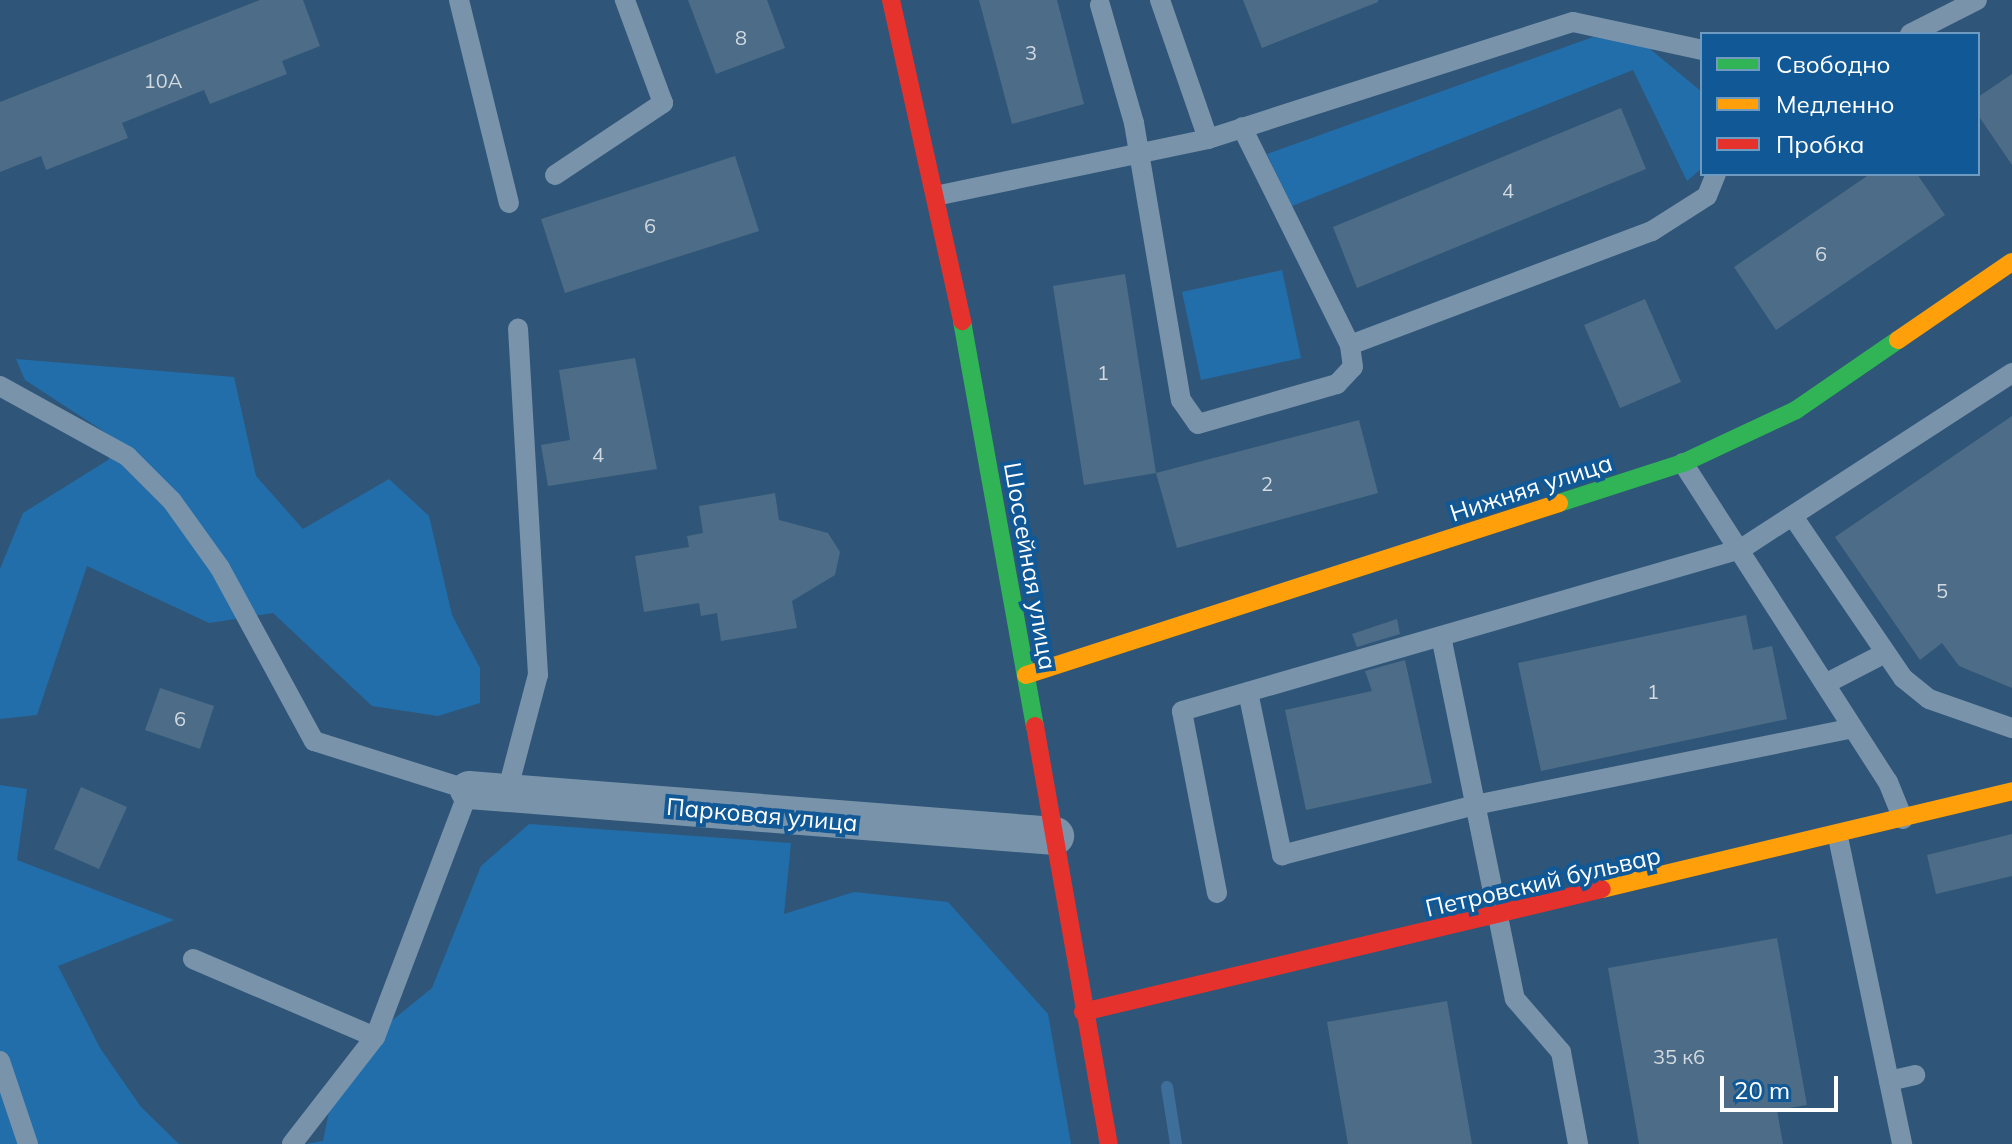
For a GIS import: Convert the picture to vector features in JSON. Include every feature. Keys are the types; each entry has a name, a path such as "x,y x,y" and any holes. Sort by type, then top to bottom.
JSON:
{"street":[{"name":"Шоссейная улица","path":"891,0 940,195 1055,836 1083,1012 1109,1144"},
{"name":"Нижняя улица","path":"1026,675 1683,463 1796,410 2012,262"},
{"name":"Парковая улица","path":"469,790 1055,836"},
{"name":"Петровский бульвар","path":"1083,1012 1838,837 2012,791"}],"lane":[{"path":"459,0 509,203"},
{"path":"555,175 663,103 625,0"},
{"path":"1160,0 1208,139"},
{"path":"1914,32 1977,0"},
{"path":"1100,5 1141,156 1181,400 1198,424 1337,384 1353,367 1350,345 1242,127"},
{"path":"940,195 1141,156 1208,139 1573,22 1700,50"},
{"path":"1350,345 1652,231 1707,196 1715,176"},
{"path":"507,792 538,675 518,329"},
{"path":"1217,893 1182,711 1442,641 1741,549 1794,518 2012,373"},
{"path":"0,386 127,456 172,501 220,568 314,741 469,790 375,1037 292,1144"},
{"path":"1683,463 1825,684 1903,819"},
{"path":"1794,518 1885,653 1929,699 2012,728"},
{"path":"1442,641 1515,999 1561,1052 1578,1144"},
{"path":"1825,684 1885,653"},
{"path":"1248,692 1282,855 1475,805 1852,728"},
{"path":"1838,837 1902,1144"},
{"path":"193,959 375,1037"},
{"path":"0,1061 28,1144"},
{"path":"1889,1081 1915,1075"}],"shaded area":[{"path":"1593,37 1644,44 1700,90 1700,170 1687,181 1633,70 1292,206 1267,154"},
{"path":"1282,270 1301,358 1201,380 1182,292"},
{"path":"16,359 234,377 256,476 303,529 389,479 429,516 452,615 480,668 480,703 438,716 372,706 273,613 209,623 87,566 37,715 0,719 0,569 23,513 108,460 120,442 25,380"},
{"path":"0,785 27,789 17,860 174,920 58,966 100,1048 141,1107 179,1144 0,1144"},
{"path":"529,824 791,843 784,914 854,892 948,902 1048,1014 1071,1144 305,1144 323,1141 335,1082 384,1027 432,988 481,866"}],"building":[{"path":"260,0 303,0 320,46 282,61 287,74 210,104 204,90 122,123 128,138 46,170 41,156 0,172 0,102"},
{"path":"688,0 767,0 785,48 716,74"},
{"path":"979,0 1057,0 1084,104 1012,124"},
{"path":"1243,0 1378,0 1378,2 1262,48"},
{"path":"2012,74 2012,165 1980,118 1980,96"},
{"path":"1621,108 1646,169 1357,288 1333,227"},
{"path":"735,156 759,231 565,293 541,219"},
{"path":"1867,176 1918,176 1945,215 1776,330 1734,267"},
{"path":"1125,274 1156,473 1084,485 1053,286"},
{"path":"1645,299 1681,382 1620,408 1584,325"},
{"path":"635,358 657,469 548,486 541,445 570,440 559,370"},
{"path":"2012,416 2012,688 1959,666 1942,643 1920,660 1835,537"},
{"path":"1359,420 1378,493 1177,548 1156,473"},
{"path":"775,493 779,520 828,533 840,552 835,575 792,601 797,628 721,641 717,613 701,616 699,603 644,612 635,556 689,547 687,536 703,533 699,506"},
{"path":"1746,615 1753,650 1772,646 1787,719 1541,771 1518,663"},
{"path":"1397,619 1400,634 1357,647 1352,634"},
{"path":"1405,660 1432,783 1306,810 1285,710 1372,691 1365,671"},
{"path":"160,688 214,706 200,749 145,730"},
{"path":"81,787 127,807 99,869 54,849"},
{"path":"2012,834 2012,876 1936,894 1927,855"},
{"path":"1777,938 1807,1105 1777,1110 1783,1144 1639,1144 1608,968"},
{"path":"1447,1001 1472,1144 1348,1144 1327,1022"}],"waterway":[{"path":"1167,1087 1176,1144"}],"traffic: fast":[{"path":"962,321 1035,726"},
{"path":"1559,503 1683,463 1796,410 1898,340"}],"traffic: slow":[{"path":"1898,340 2012,262"},
{"path":"1026,675 1559,503"},
{"path":"1602,889 2012,791"}],"traffic: jam":[{"path":"891,0 962,321"},
{"path":"1035,726 1109,1144"},
{"path":"1083,1012 1602,889"}]}
